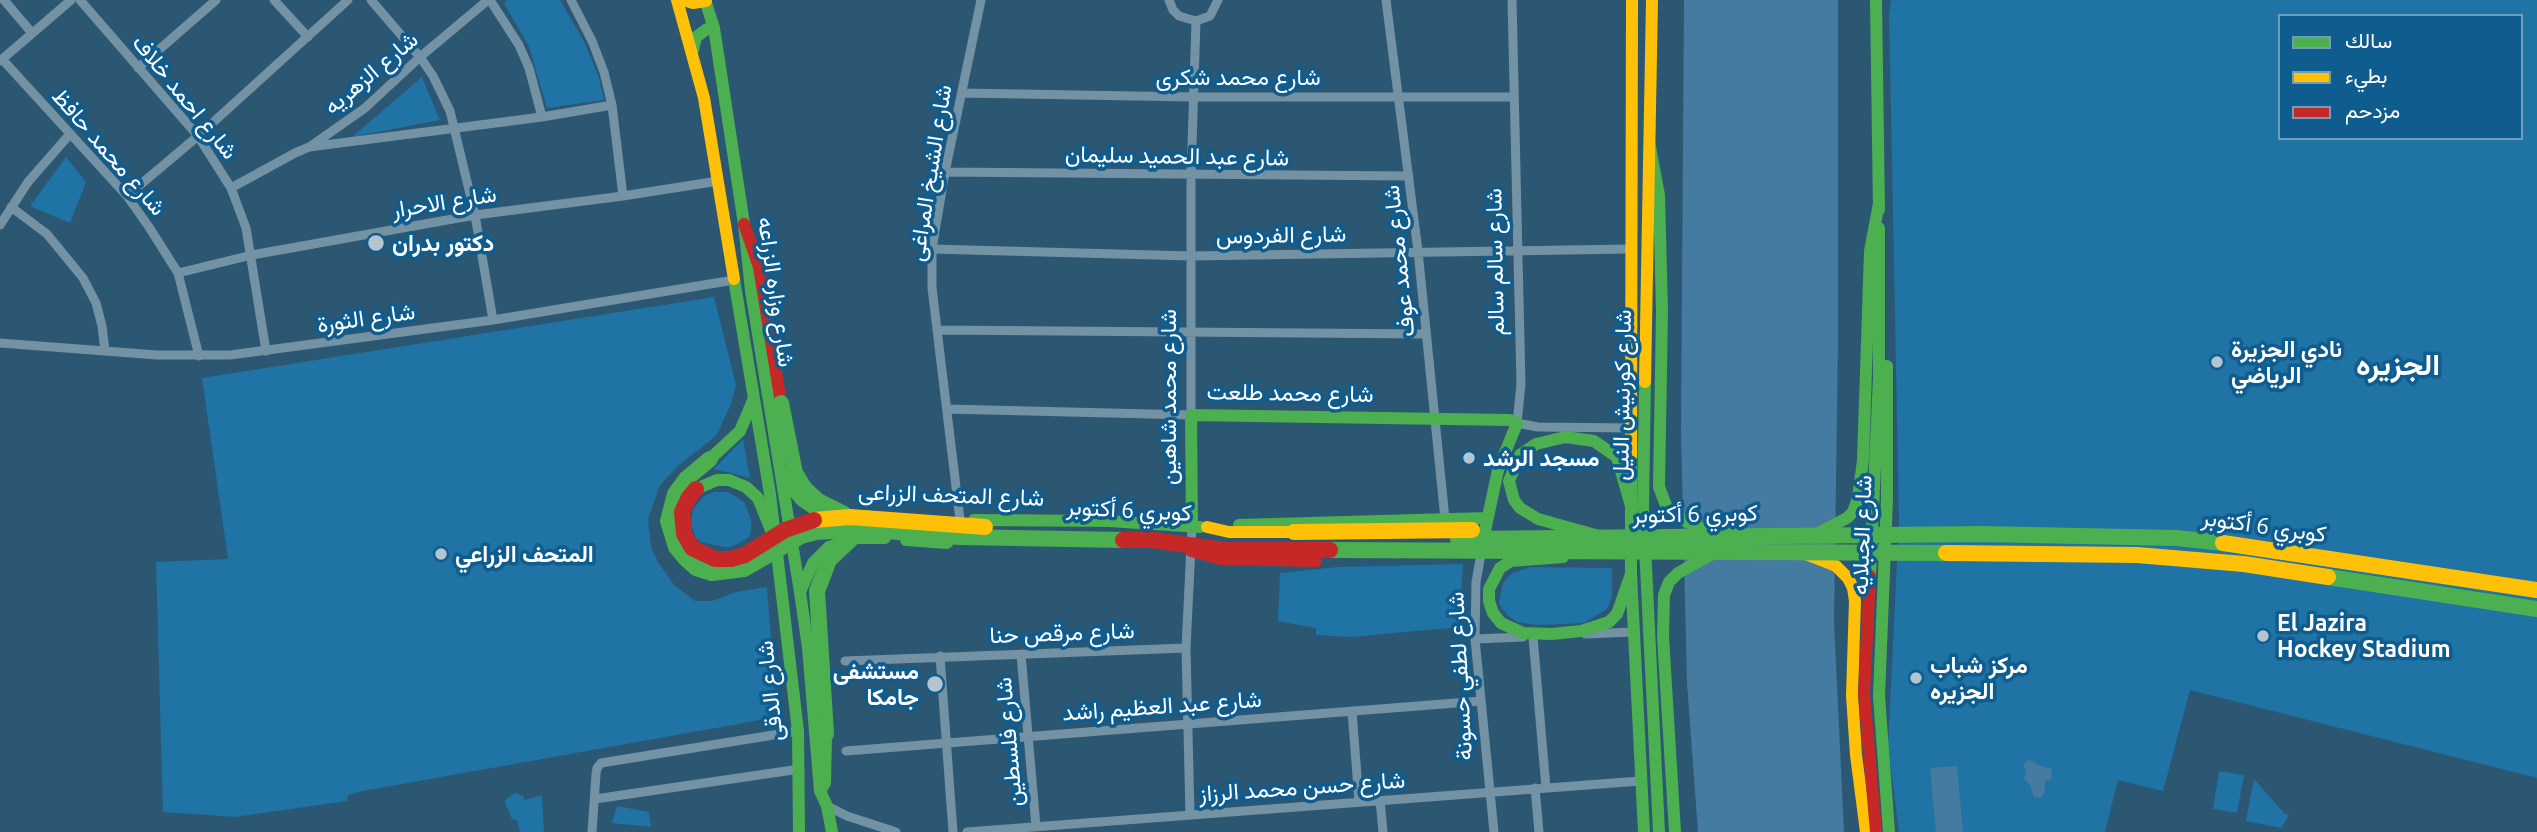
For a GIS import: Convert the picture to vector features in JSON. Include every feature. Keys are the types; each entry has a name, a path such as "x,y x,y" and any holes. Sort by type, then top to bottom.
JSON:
{"main road":[{"name":"شارع وزاره الزراعه","path":"677,0 693,50 704,98 777,545"},
{"path":"684,0 693,3 707,0"},
{"name":"شارع وزاره الزراعه","path":"707,0 714,28 744,223 751,290 800,592"},
{"name":"شارع كورنيش النيل","path":"1632,0 1631,574 1644,832"},
{"name":"شارع كورنيش النيل","path":"1652,0 1643,506 1659,832"},
{"name":"شارع الجبلايه","path":"1876,0 1880,240 1879,389 1864,693 1876,832"},
{"path":"693,50 696,37 701,32 714,28"},
{"path":"1650,146 1657,171 1659,195 1662,311 1659,472 1662,499 1667,508 1683,521 1718,544 1678,573 1669,582 1664,595 1663,637 1675,832"},
{"path":"1814,536 1847,518 1853,512 1858,498 1863,460 1870,251 1879,203"},
{"path":"744,223 759,267 790,457 795,473 805,489 827,508 850,517"},
{"name":"شارع الجبلايه","path":"1880,240 1883,250 1888,401 1879,696 1889,832"},
{"path":"754,398 740,431 686,479 675,494 668,521 676,547 695,568 712,573 725,573 757,563 801,536 832,529 867,533"},
{"name":"شارع محمد طلعت","path":"1191,415 1433,417 1501,419 1517,423"},
{"name":"شارع محمد شاهين","path":"1191,415 1200,527"},
{"name":"شارع سالم سالم","path":"1487,518 1498,470 1517,423"},
{"path":"1605,544 1538,519 1520,508 1511,491 1511,472 1520,455 1536,444 1565,437 1580,437 1606,448 1617,457 1631,506"},
{"name":"شارع المتحف الزراعى","path":"777,457 791,488 801,500 814,509 829,514 960,520 1109,521 1200,527 1487,518"},
{"path":"777,545 758,498 746,487 729,480 717,480 696,489 682,512 684,534 692,548 715,559 731,559 745,555 803,522 850,517"},
{"path":"824,798 826,734 817,591 829,560 867,533 877,516"},
{"name":"كوبري 6 أكتوبر","path":"850,517 1000,528 1152,531 1233,540 1575,538 1605,544"},
{"name":"شارع لطفي حسونة","path":"1480,554 1487,518"},
{"path":"1200,527 1229,532 1529,530 1575,538"},
{"name":"شارع المتحف الزراعى","path":"800,592 807,573 819,555 844,540 867,533 931,543 1146,547 1191,551 1480,554"},
{"name":"كوبري 6 أكتوبر","path":"867,533 1152,540 1225,550 1553,550 1605,544 1718,544 1814,536 1982,534 2177,538 2247,545 2537,590"},
{"path":"1605,544 1569,557 1511,561 1500,568 1489,589 1493,613 1501,623 1528,634 1567,633 1609,622 1617,614 1631,574"},
{"name":"كوبري 6 أكتوبر","path":"1718,544 1802,553 2176,557 2244,564 2537,609"},
{"name":"شارع الدقى","path":"777,545 798,731 799,832"},
{"path":"1191,551 1222,559 1316,561 1480,559 1553,550"},
{"path":"1802,553 1836,566 1848,578 1853,588 1853,707 1866,832"},
{"name":"شارع الدقى","path":"800,592 824,798 832,832"}],"street":[{"path":"4,0 32,33"},
{"path":"1,60 71,0"},
{"name":"شارع احمد خلاف","path":"80,0 198,136 231,188 240,207 252,256 266,351"},
{"path":"138,68 216,0"},
{"path":"274,0 308,37"},
{"path":"127,196 198,136 348,0"},
{"path":"371,0 420,57 442,93 456,129 494,320"},
{"path":"489,0 512,34 529,68 542,117"},
{"name":"شارع الزهريه","path":"309,147 365,108 420,57 489,0"},
{"path":"571,0 604,72 612,105 623,196"},
{"name":"شارع الشيخ المراغى","path":"960,520 932,288 932,249 945,172 981,0"},
{"path":"1170,0 1173,10 1179,16 1196,21 1210,16 1219,0"},
{"name":"شارع محمد عوف","path":"1386,0 1418,251 1445,519"},
{"name":"شارع سالم سالم","path":"1512,0 1521,384 1517,423"},
{"name":"شارع محمد شاهين","path":"1191,415 1191,176 1196,21"},
{"name":"شارع محمد حافظ","path":"1,60 127,196 178,273 200,356"},
{"name":"شارع محمد شكرى","path":"962,93 1193,97 1514,97"},
{"path":"231,188 309,147 456,129 612,105"},
{"path":"0,225 28,182 70,134"},
{"name":"شارع عبد الحميد سليمان","path":"945,172 1409,176"},
{"name":"شارع الاحرار","path":"178,273 252,256 475,215 718,181"},
{"path":"10,207 47,234 83,278 96,303 105,351"},
{"name":"شارع الفردوس","path":"932,249 1191,256 1630,249"},
{"name":"شارع الثورة","path":"0,343 200,356 266,351 494,320 734,280"},
{"path":"937,330 1426,334"},
{"name":"شارع محمد طلعت","path":"947,409 1191,415"},
{"name":"شارع محمد طلعت","path":"1517,423 1538,427 1630,428"},
{"name":"شارع محمد شاهين","path":"1190,815 1186,648 1191,551 1200,527"},
{"name":"شارع لطفي حسونة","path":"1480,554 1475,593 1475,639 1494,832"},
{"path":"1475,639 1528,634 1633,632"},
{"path":"1528,634 1546,788"},
{"name":"شارع مرقص حنا","path":"845,661 1186,648"},
{"name":"شارع فلسطين","path":"1021,654 1036,827"},
{"path":"940,656 953,832"},
{"name":"شارع عبد العظيم راشد","path":"846,751 1481,701"},
{"path":"1352,711 1359,802"},
{"path":"592,832 596,774 601,763 798,731"},
{"path":"595,799 800,769"},
{"name":"شارع حسن محمد الرزاز","path":"967,832 1036,827 1063,828 1190,815 1640,781"},
{"path":"1535,788 1539,832"},
{"path":"824,798 847,816 895,832"},
{"path":"1380,800 1382,832"}],"shaded area":[{"path":"508,0 560,0 585,43 599,78 604,100 547,108 529,47 504,3"},
{"path":"1684,0 1838,0 1838,342 1834,622 1844,832 1698,832 1687,683 1681,433"},
{"name":"نادي الجزيرة الرياضي","path":"1891,0 2537,0 2537,778 2190,690 2163,791 2118,780 2105,832 1899,832 1888,746 1899,520 1889,16"},
{"path":"422,77 440,120 352,137"},
{"path":"66,157 86,182 70,223 30,206"},
{"name":"المتحف الزراعي","path":"714,297 736,385 731,404 716,436 679,465 660,485 648,519 651,547 674,585 695,601 712,601 736,592 767,587 777,717 363,791 348,795 347,801 235,817 163,812 156,562 228,559 202,378"},
{"path":"743,439 750,478 714,469"},
{"path":"713,492 728,492 744,502 751,519 750,536 731,547 701,542 696,538 691,524 693,509 704,496"},
{"path":"1463,564 1459,627 1351,637 1316,635 1316,628 1278,621 1280,573 1338,567"},
{"path":"1530,567 1612,568 1612,597 1607,609 1584,623 1538,625 1517,622 1507,615 1499,604 1503,583 1511,574"},
{"path":"2029,759 2052,769 2051,780 2046,780 2041,798 2034,797 2030,785 2024,779 2026,772 2023,765"},
{"path":"1957,766 1963,832 1936,832 1930,768"},
{"path":"2219,771 2244,775 2237,813 2213,809"},
{"path":"2254,779 2285,814 2289,815 2281,828 2246,821"},
{"path":"515,793 523,796 525,800 542,795 544,832 520,832 517,820 512,819 505,803 506,799"},
{"path":"617,806 649,812 651,827 612,823"}],"traffic: fast":[{"path":"705,0 714,28 744,224 751,291 800,592 808,648 820,791 827,806 832,832"},
{"path":"1876,0 1879,210"},
{"path":"693,50 696,37 707,29 714,28"},
{"path":"1650,147 1659,195 1662,311 1659,487 1667,508 1675,516 1717,535"},
{"path":"1814,535 1847,518 1853,512 1858,498 1863,460 1870,251 1879,203"},
{"path":"1870,576 1879,377 1879,228"},
{"path":"734,279 770,494 798,731 799,832"},
{"path":"1887,366 1887,499 1879,696 1889,832"},
{"path":"1645,382 1643,506 1659,832"},
{"path":"710,459 740,431 754,398"},
{"path":"781,403 795,473 805,489 818,501 844,514"},
{"path":"1192,526 1191,415 1510,420 1517,423 1498,470 1482,545"},
{"path":"1599,536 1538,519 1520,508 1514,500 1509,481 1520,455 1536,444 1565,437 1594,441 1617,457 1631,506"},
{"path":"1631,456 1631,574 1644,832"},
{"path":"710,459 686,479 675,494 668,521 676,547 685,558 696,568 712,573 744,569 801,536 816,532 862,529 959,537 1123,540"},
{"path":"785,475 801,500 814,509 833,514"},
{"path":"696,489 717,480 729,480 746,487 758,498 777,545"},
{"path":"1239,525 1487,518"},
{"path":"974,520 1109,521 1200,527"},
{"path":"826,734 817,591 829,560 862,529"},
{"path":"1458,539 1982,534 2177,538 2223,543"},
{"path":"800,592 813,563 829,547 855,538 885,538"},
{"path":"906,540 947,543"},
{"path":"1330,550 1946,553"},
{"path":"1675,832 1663,637 1664,595 1669,582 1678,573 1716,552"},
{"path":"1563,557 1511,561 1500,568 1489,589 1489,601 1493,613 1501,623 1523,633 1552,634 1581,631 1609,622 1617,614 1631,574"},
{"path":"2328,577 2537,609"},
{"path":"820,791 825,783 826,734"}],"traffic: slow":[{"path":"677,0 704,98 734,279"},
{"path":"684,0 693,3 706,1"},
{"path":"1631,456 1632,0"},
{"path":"1645,382 1652,0"},
{"path":"814,520 850,517 985,527"},
{"path":"1207,527 1229,532 1294,532"},
{"path":"1294,532 1472,530"},
{"path":"2223,543 2537,590"},
{"path":"1803,553 1836,566 1848,578 1853,588 1855,601 1852,695 1856,755 1866,832"},
{"path":"1946,553 2137,555 2244,564 2328,577"}],"traffic: jam":[{"path":"744,224 759,267 781,403"},
{"path":"696,489 682,512 684,534 692,548 715,559 731,559 745,555 785,530 814,520"},
{"path":"1123,540 1152,540 1225,550 1330,550"},
{"path":"1191,551 1221,559 1316,561"},
{"path":"1870,576 1864,693 1876,832"}],"place":[{"name":"دكتور بدران","path":"376,243"},
{"name":"نادي الجزيرة الرياضي","path":"2217,362"},
{"name":"مسجد الرشد","path":"1469,458"},
{"name":"المتحف الزراعي","path":"441,554"},
{"name":"El Jazira Hockey Stadium","path":"2263,636"},
{"name":"مركز شباب الجزيره","path":"1916,678"},
{"name":"مستشفى جامكا","path":"935,684"}],"district":[{"name":"الجزيره","path":"2398,365"}]}
